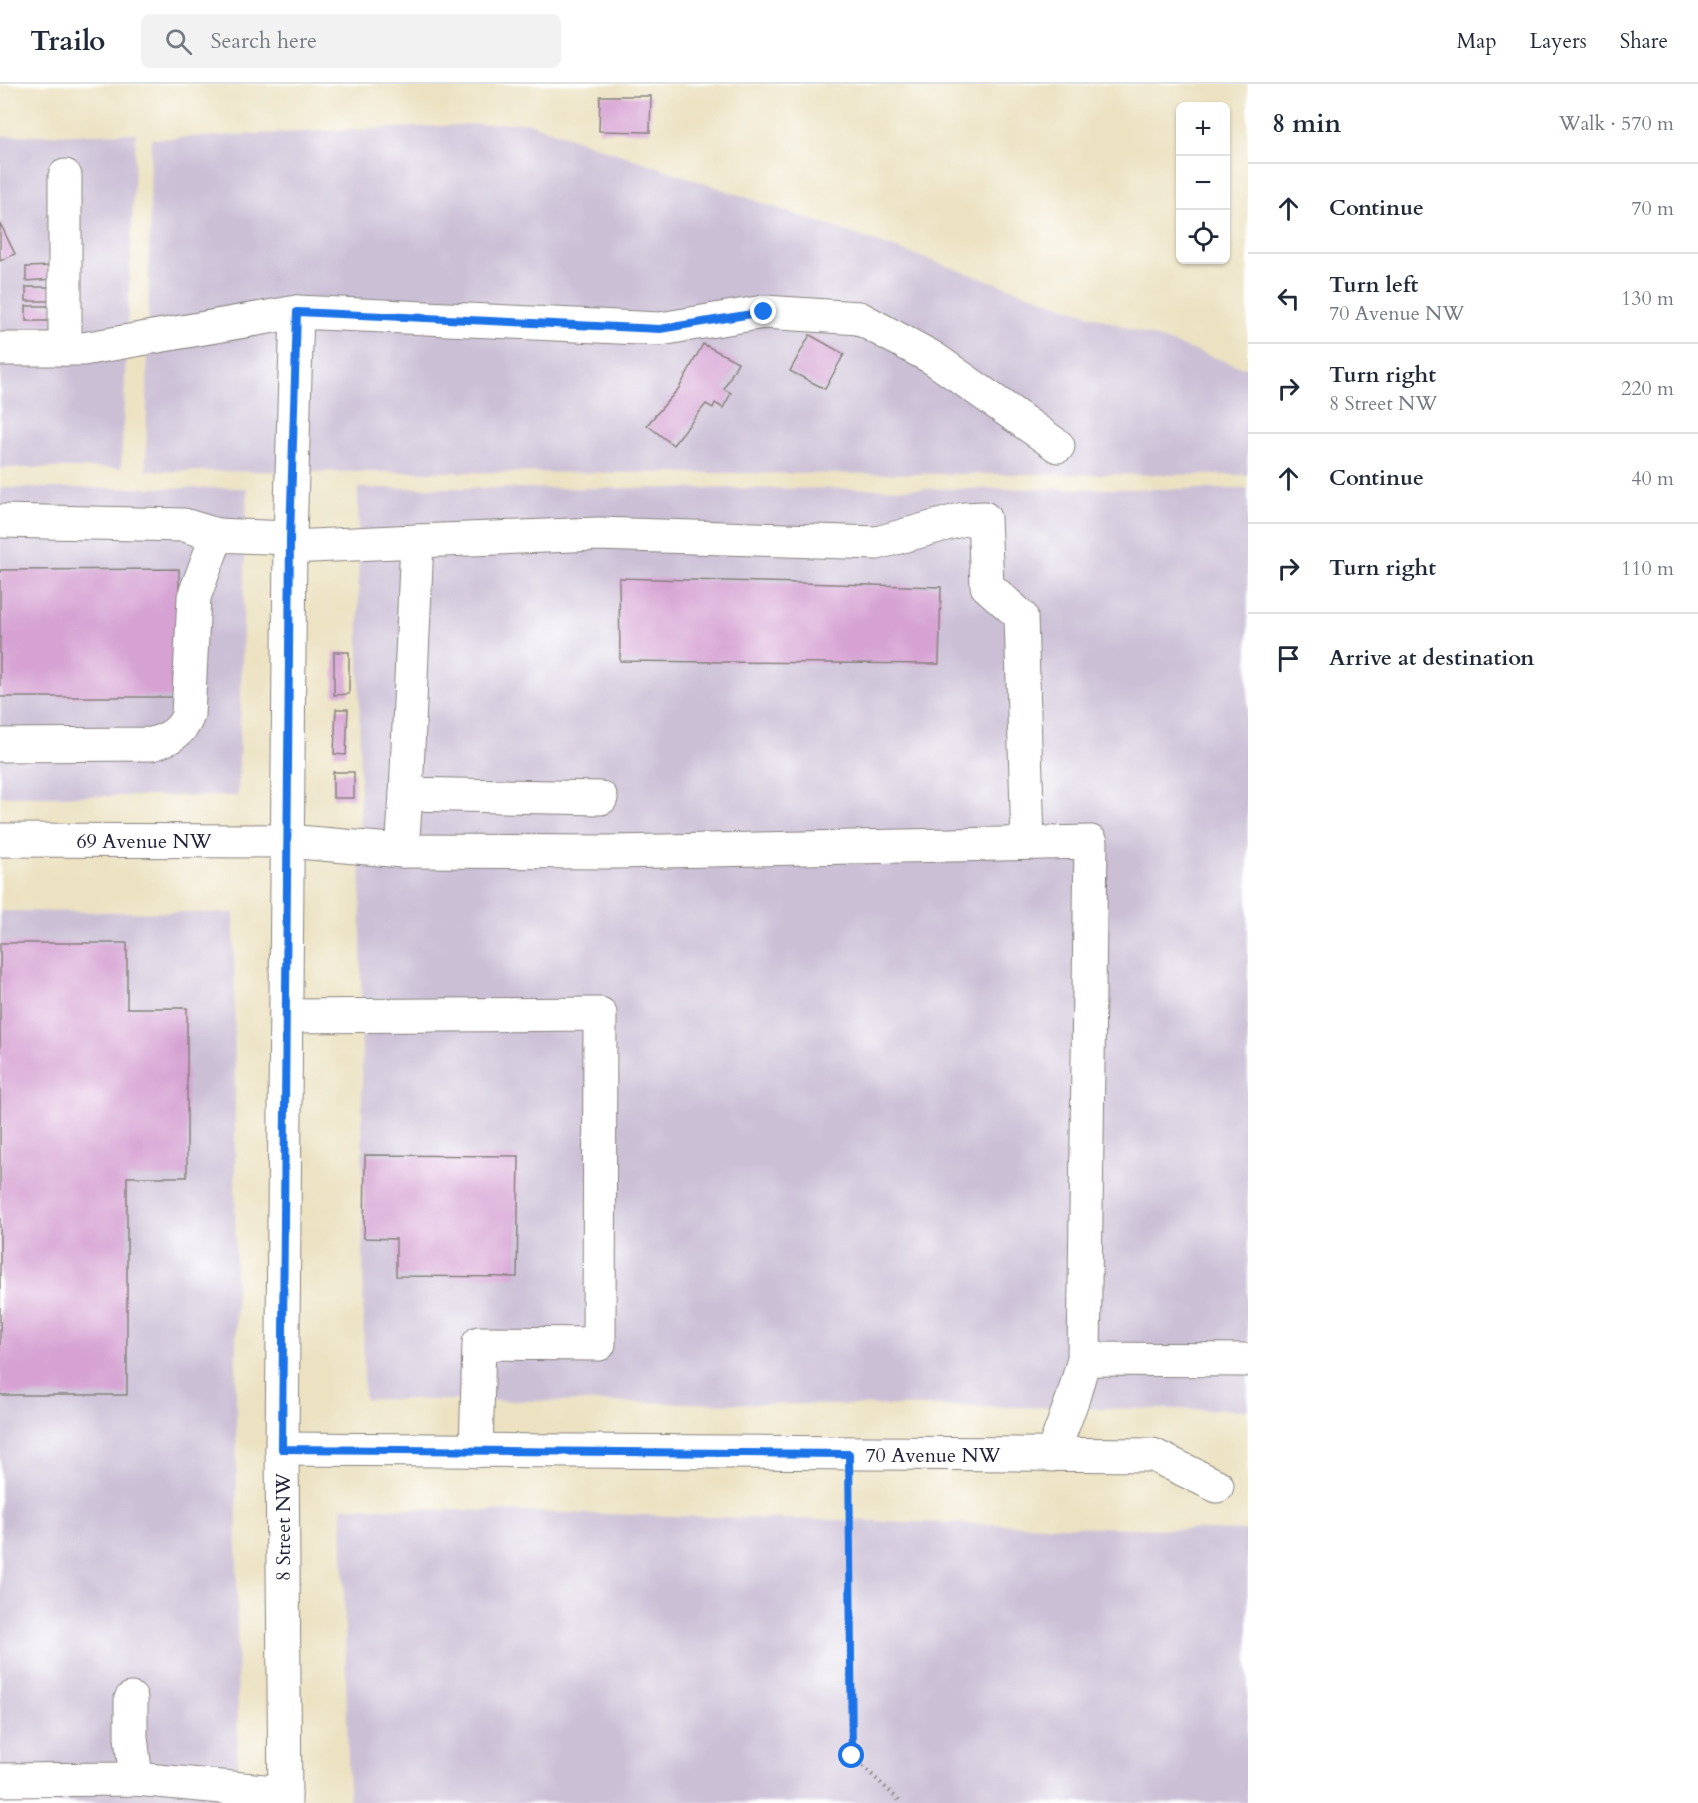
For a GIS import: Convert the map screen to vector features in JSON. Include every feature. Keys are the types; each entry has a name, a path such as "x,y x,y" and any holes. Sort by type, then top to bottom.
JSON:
{"street":[{"path":"65,176 65,349"},
{"path":"0,349 83,349 297,312 660,329 764,312 859,318 933,358 1058,446"},
{"name":"8 Street NW","path":"285,1798 282,1449 290,542 297,312"},
{"path":"0,521 184,525 217,535 290,542 417,541 598,534 877,543 964,519 984,518 987,586 1021,616 1028,843"},
{"path":"0,745 152,744 178,731 188,715 194,597 217,535"},
{"path":"402,851 417,541"},
{"path":"406,794 601,798"},
{"name":"69 Avenue NW","path":"0,840 287,841 402,851 615,852 1091,842 1084,1359"},
{"path":"286,1016 600,1014 599,1344 479,1343 476,1451"},
{"path":"1052,1455 1073,1398 1084,1359 1246,1360"},
{"name":"70 Avenue NW","path":"282,1449 1153,1455 1217,1486"},
{"path":"131,1699 131,1737 136,1779"},
{"path":"0,1780 136,1779 180,1794 285,1798"}],"path":[{"path":"849,1454 852,1756 902,1803"}],"shaded area":[{"path":"526,122 1248,369 1248,475 146,471 151,139"},
{"path":"136,133 121,468 0,468 0,136"},
{"path":"0,488 247,488 238,796 0,796"},
{"path":"358,488 1248,489 1248,1410 364,1399"},
{"path":"0,911 234,913 238,1803 0,1803"},
{"path":"342,1507 1248,1531 1248,1803 349,1803"}],"building":[{"path":"600,96 651,96 650,132 599,131"},
{"path":"0,223 15,254 0,261"},
{"path":"53,266 53,279 26,281 26,267"},
{"path":"26,287 53,287 53,301 26,301"},
{"path":"26,306 53,306 53,321 26,321"},
{"path":"810,335 844,354 825,389 790,371"},
{"path":"703,344 738,362 724,389 731,393 723,408 715,403 713,408 706,404 673,445 647,425 679,388"},
{"path":"179,569 179,697 0,697 0,570"},
{"path":"619,578 941,587 939,664 620,661"},
{"path":"334,652 349,652 349,694 334,695"},
{"path":"336,709 348,709 346,755 334,754"},
{"path":"333,772 354,772 354,798 333,798"},
{"path":"0,943 127,943 127,1008 187,1008 187,1177 127,1177 127,1395 0,1395"},
{"path":"365,1155 519,1156 517,1277 396,1276 396,1239 364,1238"}],"route":[{"path":"764,312 660,329 297,312 290,538 282,1449 849,1454 850,1740 852,1756"}]}
